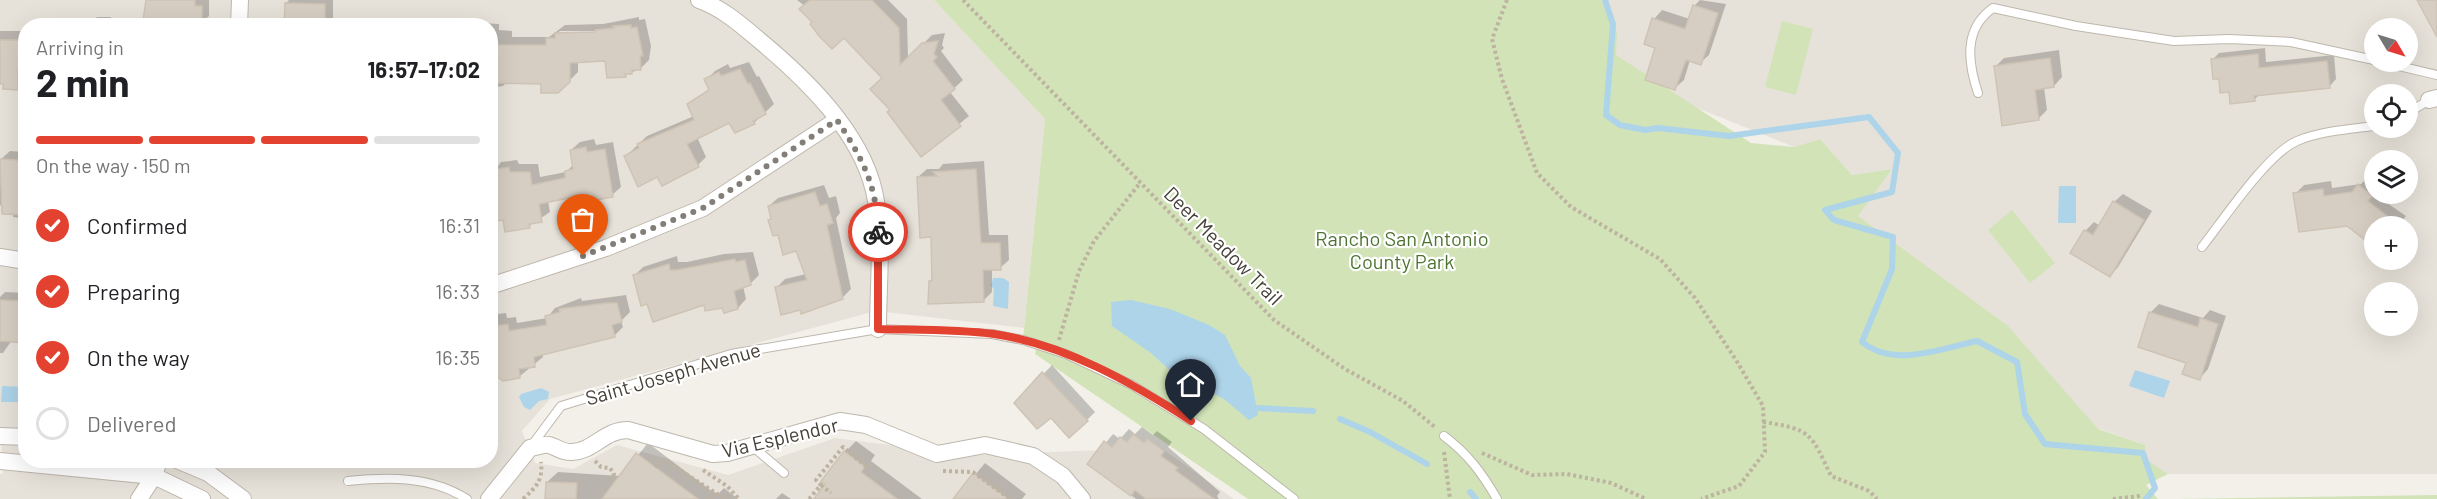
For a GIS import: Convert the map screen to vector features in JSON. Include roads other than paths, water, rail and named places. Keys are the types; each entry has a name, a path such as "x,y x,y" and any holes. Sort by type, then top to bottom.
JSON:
{"street":[{"path":"239,18 240,0"},
{"path":"699,0 715,6 791,67 816,92 857,152 874,191 878,228 878,329"},
{"path":"498,283 606,248 703,208 837,120"},
{"path":"0,257 18,260"},
{"name":"Via Esplendor","path":"535,454 549,445 560,451 572,452 585,449 615,430 628,430 712,454 727,453 840,421 866,425 937,454 985,445 1033,456 1063,476 1082,499"},
{"path":"0,436 18,437"},
{"path":"489,499 535,454"},
{"path":"0,461 18,462"},
{"path":"139,499 156,468 202,499"},
{"path":"196,468 208,473 243,499"}],"lane":[{"path":"1978,93 1968,52 1977,24 1993,8 2076,26 2174,41 2229,39 2291,42 2364,58"},
{"path":"2418,71 2437,75"},
{"path":"2418,107 2433,99"},
{"path":"2202,247 2265,167 2296,141 2330,132 2364,127"},
{"name":"Saint Joseph Avenue","path":"535,454 561,406 731,354 878,329 992,334 1023,340 1056,351 1155,398 1204,429 1294,499"},
{"path":"1444,436 1465,452 1481,471 1497,499"},
{"path":"750,445 784,473"},
{"path":"348,481 392,477 450,489 467,499"}],"water":[{"path":"2059,186 2076,186 2076,223 2058,223"},
{"path":"993,278 1003,278 1009,282 1008,309 993,306 994,289 991,286"},
{"path":"1131,300 1170,309 1209,325 1225,335 1240,366 1251,378 1258,415 1249,420 1224,399 1173,373 1151,353 1112,326 1111,302"},
{"path":"2135,370 2170,381 2164,398 2129,386"},
{"path":"2,386 18,387 18,402 1,402"},
{"path":"541,388 549,392 548,399 539,401 530,410 524,407 519,397 521,394"}],"waterway":[{"path":"1605,0 1613,24 1606,115 1620,125 1645,130 1658,128 1729,136 1869,117 1898,153 1892,192 1825,210 1834,220 1893,237 1892,269 1862,342 1875,350 1902,355 1932,352 1977,341 2017,362 2025,414 2045,444 2143,453 2155,488 2146,499"},
{"path":"1258,408 1313,411"},
{"path":"1340,419 1370,432 1427,464"},
{"path":"1470,492 1476,499"}],"park label":[{"name":"Rancho San Antonio County Park","path":"1402,250"}]}
